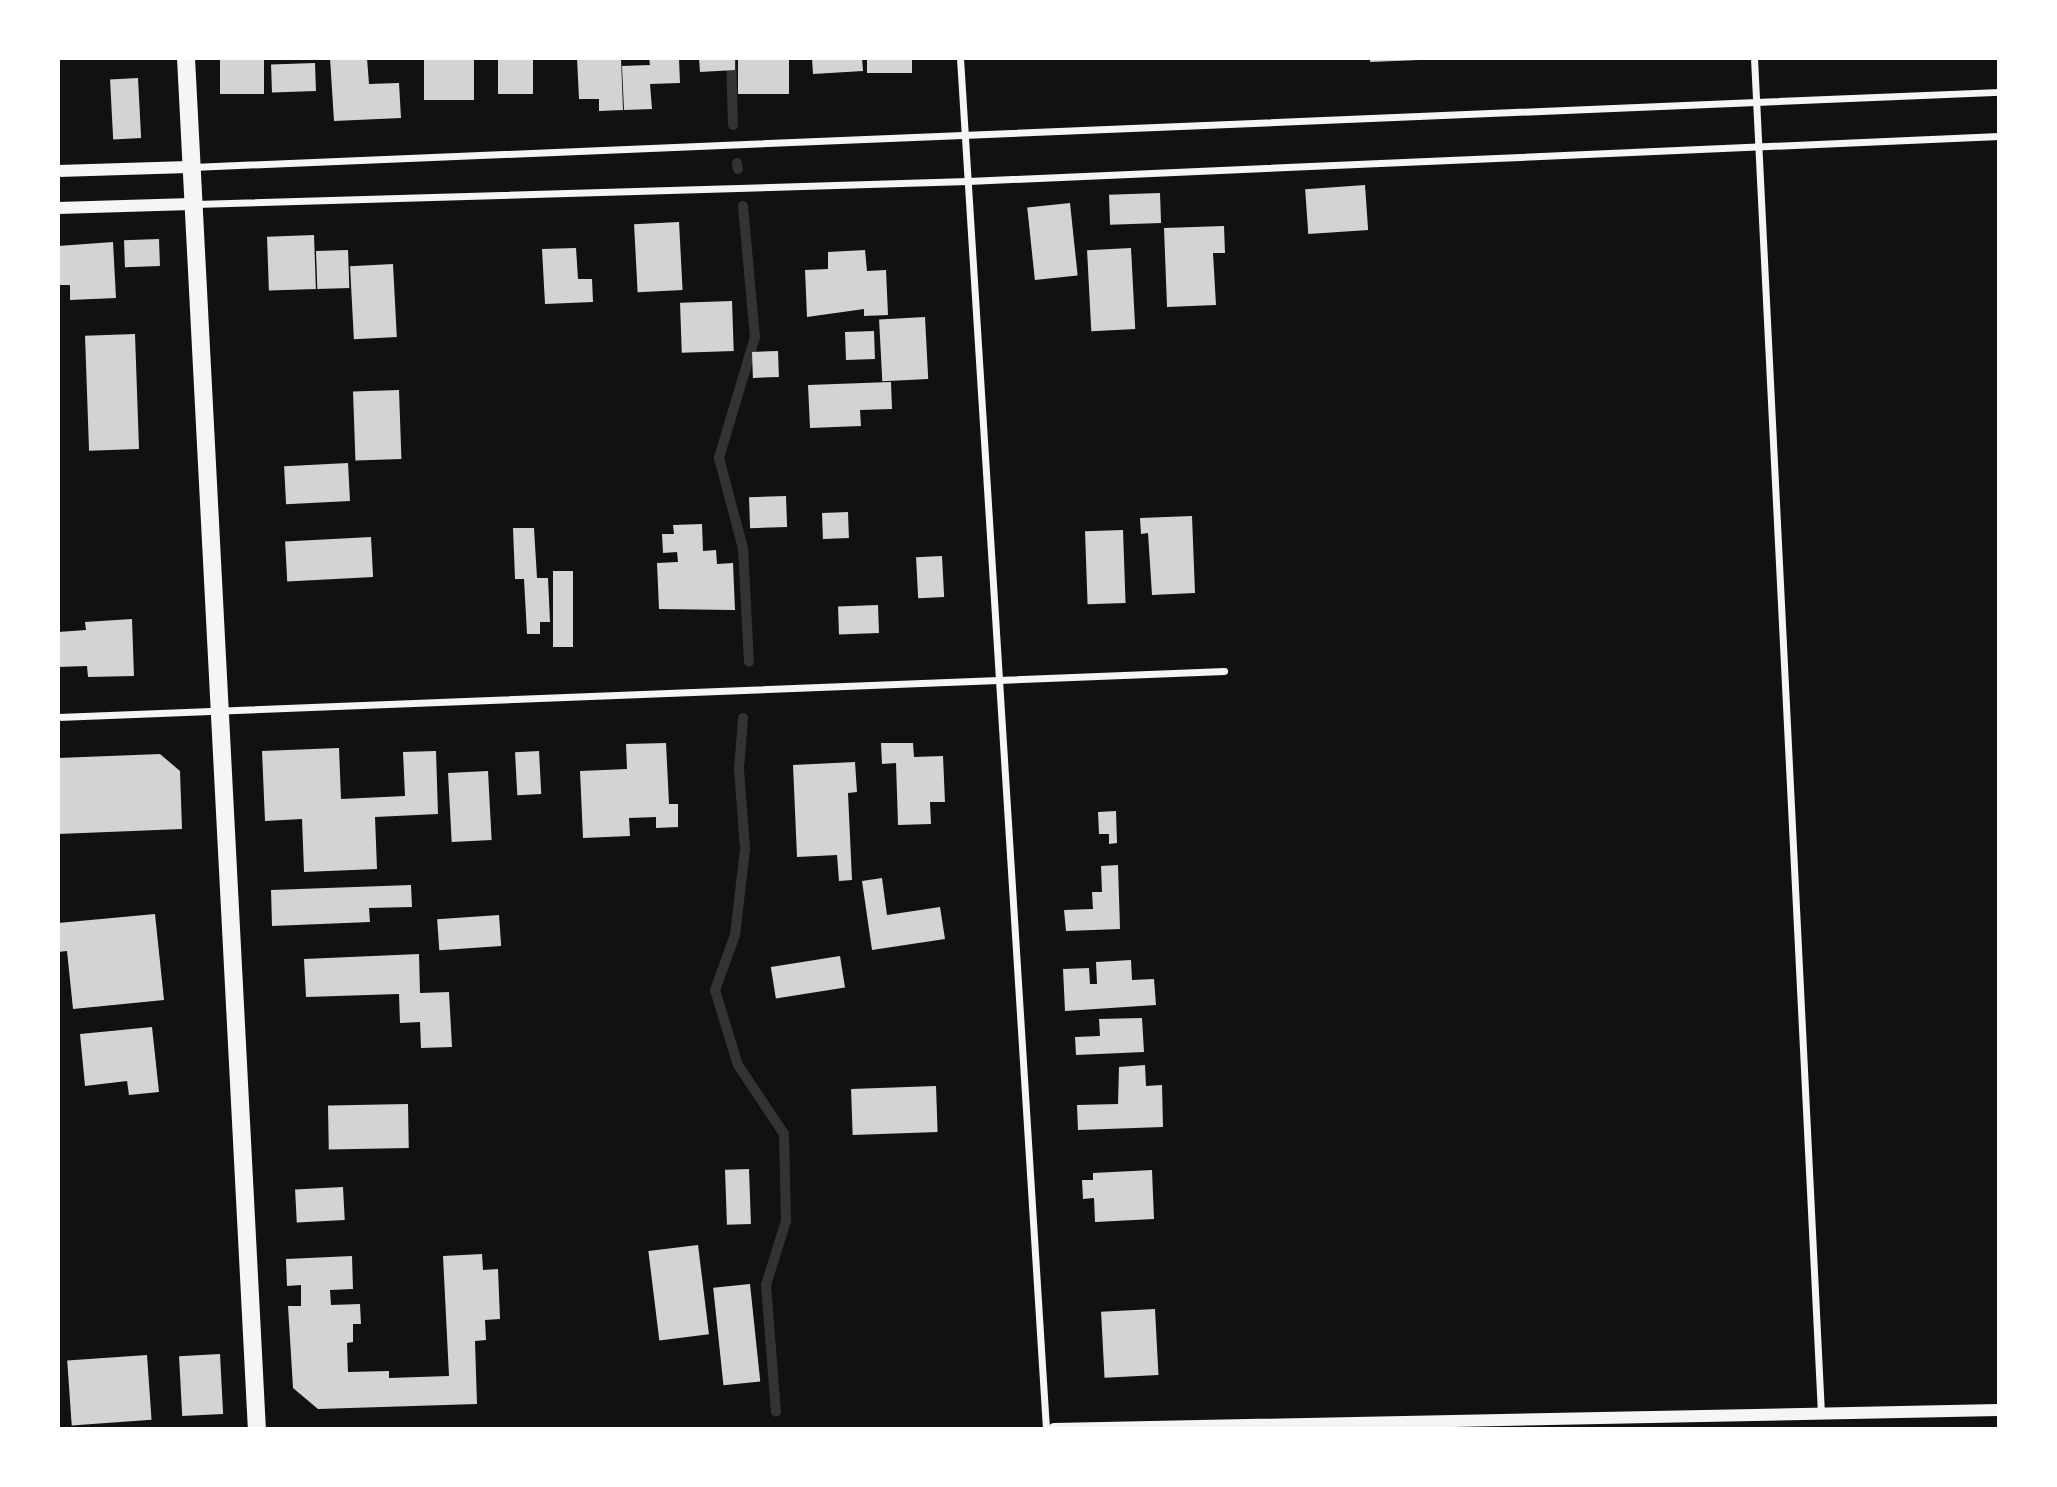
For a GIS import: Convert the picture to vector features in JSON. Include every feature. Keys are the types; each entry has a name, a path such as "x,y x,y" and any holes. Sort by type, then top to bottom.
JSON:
{"main road":[{"path":"186,58 189,167 257,1429"}],"street":[{"path":"960,58 1046,1429"},
{"path":"1754,58 1821,1414"},
{"path":"58,171 1999,92"},
{"path":"58,208 968,181 1758,149 1999,136"},
{"path":"58,717 1224,671"},
{"path":"1054,1429 1999,1410"}],"building":[{"path":"220,58 264,58 264,94 220,94"},
{"path":"330,58 367,58 369,84 399,83 401,118 334,121"},
{"path":"424,58 474,58 474,100 424,100"},
{"path":"498,58 533,58 533,94 498,94"},
{"path":"577,58 621,58 623,110 599,111 599,99 579,99"},
{"path":"649,58 679,58 680,83 650,84 652,109 624,110 622,66 650,65"},
{"path":"699,58 735,58 735,70 700,72"},
{"path":"738,58 789,58 789,94 738,94"},
{"path":"812,58 862,58 863,71 813,74"},
{"path":"867,58 912,58 912,73 867,73"},
{"path":"1370,58 1419,58 1419,60 1370,62"},
{"path":"315,63 316,91 272,93 271,65"},
{"path":"138,78 141,138 113,139 110,79"},
{"path":"1365,185 1368,230 1308,234 1305,189"},
{"path":"1160,193 1161,223 1110,225 1109,195"},
{"path":"1070,203 1078,276 1035,280 1027,207"},
{"path":"679,222 683,290 638,292 634,224"},
{"path":"1224,226 1225,253 1213,253 1216,305 1167,307 1164,228"},
{"path":"314,235 316,289 269,291 267,237"},
{"path":"159,239 160,266 125,267 124,240"},
{"path":"113,242 116,298 70,300 70,285 58,285 58,246"},
{"path":"576,248 578,279 592,279 593,302 545,304 542,249"},
{"path":"1131,248 1135,329 1091,331 1087,250"},
{"path":"348,250 349,288 317,289 316,251"},
{"path":"865,250 867,271 886,270 888,315 864,316 864,309 807,317 805,270 828,269 828,252"},
{"path":"393,264 397,337 354,339 350,266"},
{"path":"732,301 734,351 682,353 680,303"},
{"path":"925,317 928,379 882,381 879,319"},
{"path":"874,331 875,359 846,360 845,332"},
{"path":"135,334 139,449 89,451 85,336"},
{"path":"778,351 779,377 753,378 752,352"},
{"path":"891,382 892,409 860,410 861,426 810,428 808,385"},
{"path":"399,390 401,459 355,461 353,392"},
{"path":"348,463 350,501 286,504 284,466"},
{"path":"786,496 787,527 750,528 749,497"},
{"path":"848,512 849,538 823,539 822,513"},
{"path":"1192,516 1195,593 1152,595 1148,533 1141,534 1140,518"},
{"path":"702,524 703,551 716,550 717,564 733,563 735,610 659,609 657,563 678,562 677,552 663,553 662,534 674,534 673,525"},
{"path":"513,528 534,528 537,578 548,578 550,622 540,622 540,634 527,634 524,579 515,579"},
{"path":"1123,530 1126,603 1088,604 1085,531"},
{"path":"371,537 373,577 287,581 285,542"},
{"path":"942,556 944,597 918,598 916,557"},
{"path":"553,571 573,571 573,647 553,647"},
{"path":"878,605 879,633 839,634 838,606"},
{"path":"132,619 134,676 88,677 87,666 58,667 58,632 86,630 85,622"},
{"path":"666,743 669,804 678,804 678,827 656,828 656,817 629,818 630,836 583,838 580,771 627,769 626,744"},
{"path":"881,743 913,743 914,757 943,756 945,802 930,802 931,824 898,825 896,763 882,764"},
{"path":"339,748 341,799 405,796 403,752 436,751 438,814 375,817 377,869 304,872 302,819 265,821 262,751"},
{"path":"539,751 541,794 517,795 515,752"},
{"path":"160,754 180,771 182,829 58,834 58,758"},
{"path":"855,762 857,792 848,793 852,880 839,881 837,855 797,857 793,765"},
{"path":"488,771 492,840 452,842 448,773"},
{"path":"1116,811 1117,843 1109,844 1109,834 1099,834 1098,812"},
{"path":"1118,865 1120,929 1066,931 1064,910 1093,909 1092,892 1102,892 1101,866"},
{"path":"882,878 887,915 940,907 945,939 872,950 862,881"},
{"path":"411,885 412,907 369,908 370,922 272,926 271,890"},
{"path":"155,914 164,1000 73,1009 67,951 58,952 58,923"},
{"path":"499,915 501,946 439,950 437,919"},
{"path":"419,954 420,993 449,992 452,1047 421,1048 420,1022 400,1023 399,994 306,997 304,959"},
{"path":"840,956 845,988 776,999 771,967"},
{"path":"1131,960 1132,980 1154,979 1156,1005 1065,1011 1063,969 1089,968 1090,984 1097,984 1096,962"},
{"path":"1142,1018 1144,1052 1076,1055 1075,1037 1100,1036 1099,1019"},
{"path":"152,1027 159,1092 129,1095 127,1081 85,1086 80,1034"},
{"path":"1145,1065 1146,1086 1162,1085 1163,1127 1078,1130 1077,1105 1118,1104 1119,1067"},
{"path":"936,1086 938,1132 853,1135 851,1089"},
{"path":"408,1104 409,1148 329,1149 328,1105"},
{"path":"749,1169 751,1224 727,1225 725,1170"},
{"path":"1152,1170 1154,1219 1095,1222 1094,1198 1083,1199 1082,1180 1093,1180 1093,1173"},
{"path":"343,1187 345,1220 297,1222 295,1190"},
{"path":"698,1245 709,1334 659,1340 648,1251"},
{"path":"482,1254 483,1270 498,1269 500,1319 485,1320 486,1340 475,1341 477,1404 318,1409 293,1388 288,1306 301,1306 301,1285 287,1286 286,1259 352,1256 353,1289 330,1290 331,1305 360,1304 361,1324 353,1324 353,1342 347,1343 348,1372 389,1371 389,1378 449,1376 443,1256"},
{"path":"750,1284 760,1381 723,1385 713,1288"},
{"path":"1155,1309 1158,1375 1105,1378 1101,1312"},
{"path":"220,1354 223,1414 182,1416 179,1356"},
{"path":"147,1355 152,1420 72,1425 67,1361"}],"waterway":[{"path":"731,58 733,125"},
{"path":"737,163 738,169"},
{"path":"743,206 755,337 719,458 743,548 749,662"},
{"path":"743,718 739,769 745,849 735,935 715,990 738,1065 784,1134 786,1221 766,1285 776,1412"}]}
